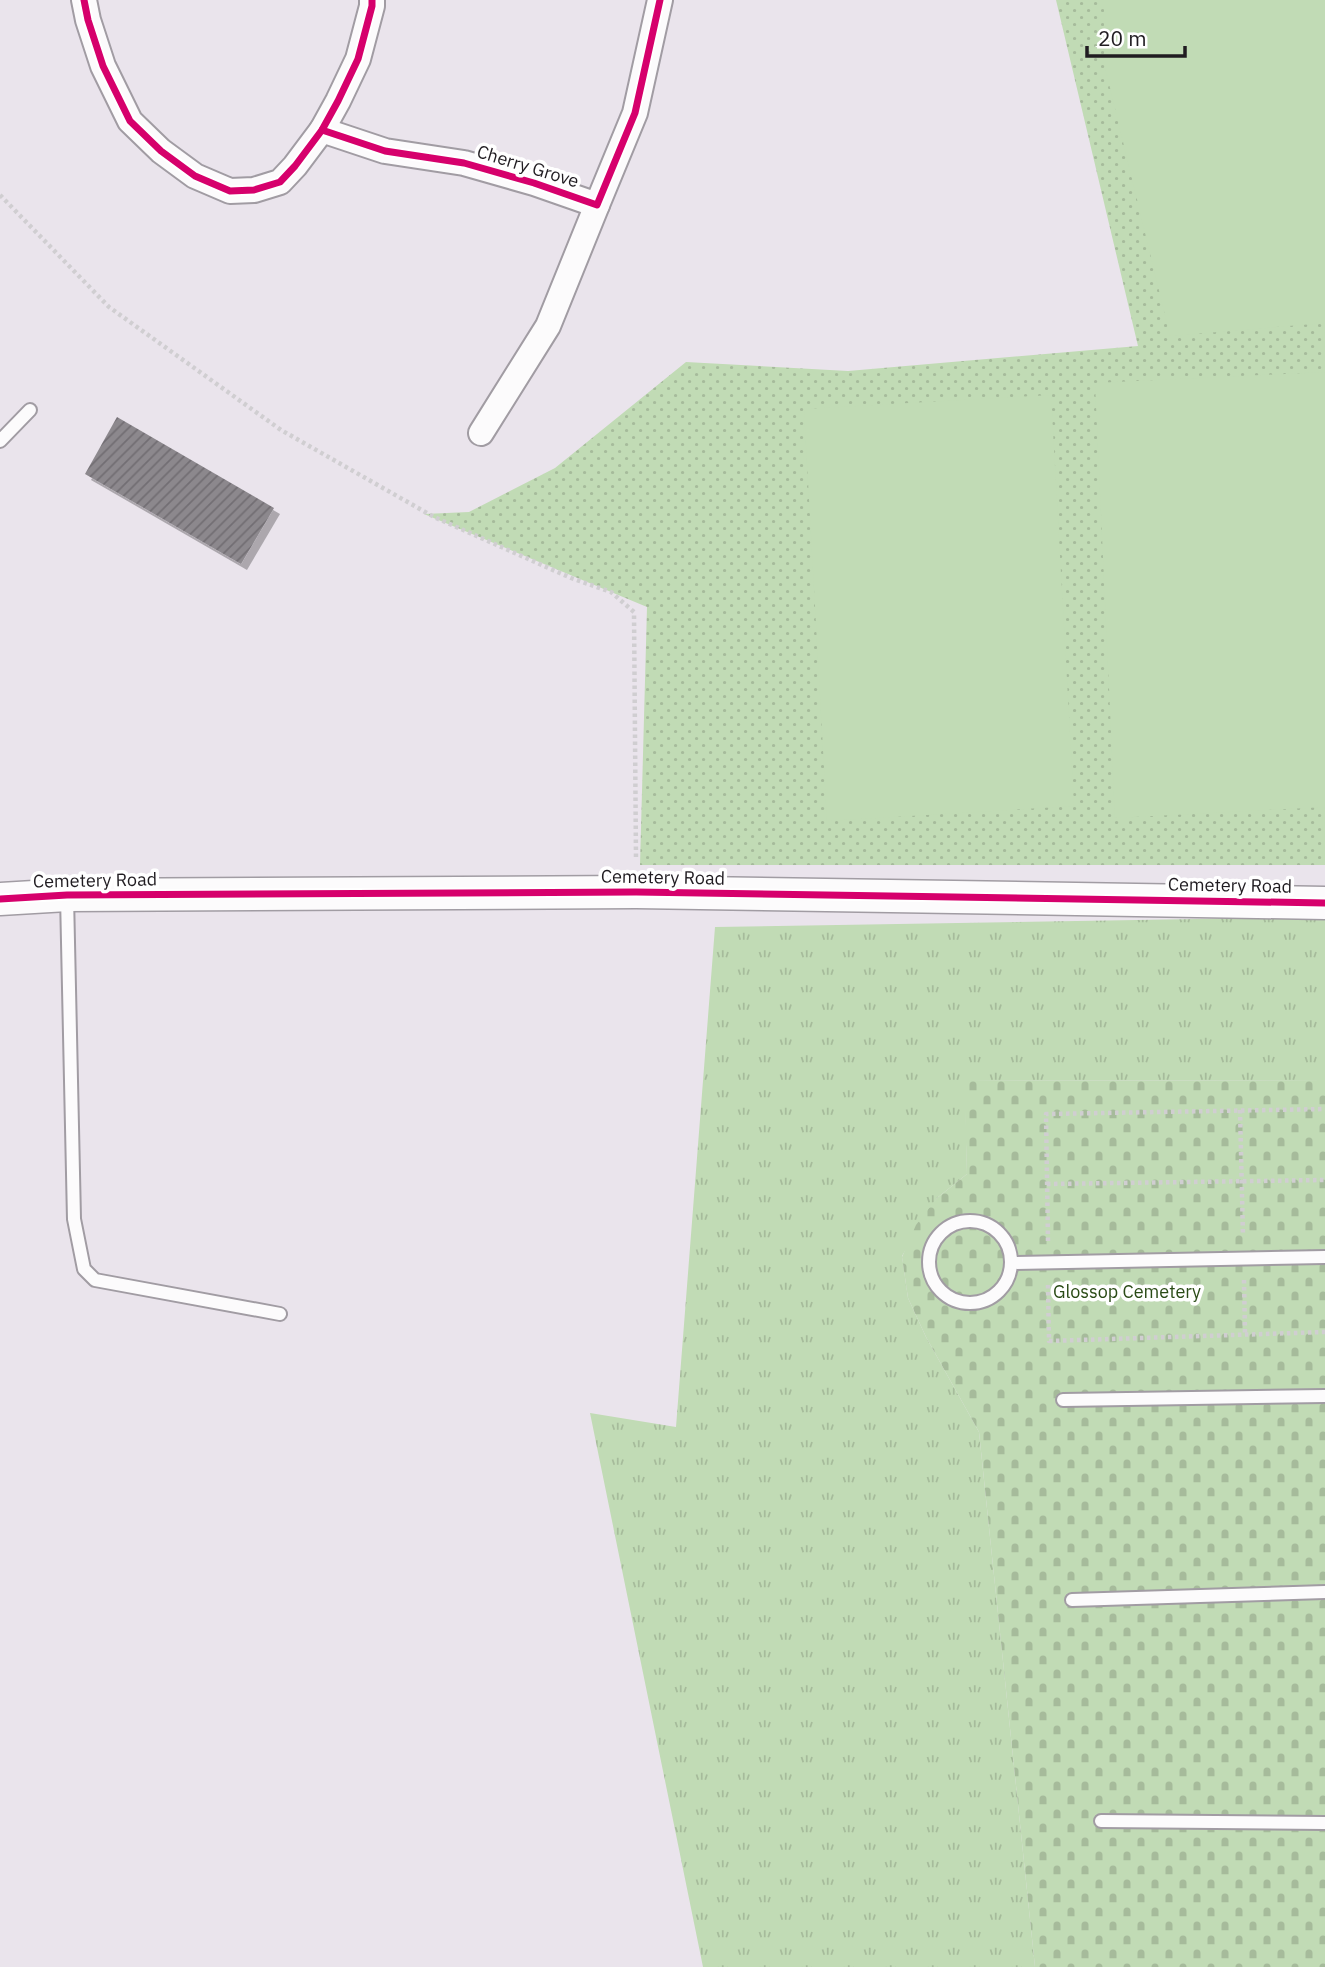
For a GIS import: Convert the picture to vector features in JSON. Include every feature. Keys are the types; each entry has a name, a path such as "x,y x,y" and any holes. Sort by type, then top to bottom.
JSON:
{"street":[{"path":"84,0 103,66 130,121 161,151 195,176 230,191 254,190 280,182 322,130 358,59 372,0"},
{"name":"Cherry Grove","path":"481,433 548,326 635,113 660,0"},
{"name":"Cherry Grove","path":"322,130 385,150 464,163 597,205"},
{"name":"Cemetery Road","path":"0,899 67,895 636,892 1325,903"}],"lane":[{"path":"0,441 30,410"},
{"path":"67,895 74,1219 84,1269 95,1280 280,1314"},
{"path":"971,1220 987,1224 999,1233 1009,1248 1012,1263 1010,1274 995,1295 982,1302 968,1303 946,1296 936,1286 929,1264 931,1247 939,1234 948,1226 971,1220"},
{"path":"1012,1263 1325,1256"},
{"path":"1063,1400 1325,1396"},
{"path":"1072,1600 1325,1592"},
{"path":"1101,1821 1325,1823"}],"path":[{"path":"0,195 109,307 281,430 434,517 571,578 611,592 634,612 636,892"},
{"path":"1325,1109 1046,1114 1049,1340 1325,1332"},
{"path":"1240,1110 1245,1335"},
{"path":"1047,1184 1325,1180"}],"green space":[{"path":"1056,0 1325,0 1325,865 640,865 647,607 424,514 469,512 555,468 686,362 848,371 1138,346"},
{"path":"1104,0 1325,0 1325,323 1170,336 1104,63"},
{"path":"1325,372 1325,807 1115,818 1095,383"},
{"path":"1051,395 1074,806 827,821 804,409"},
{"path":"1325,917 1325,1081 965,1080 967,1174 937,1198 902,1256 908,1298 926,1337 979,1432 1035,1967 703,1967 590,1413 676,1427 715,927"},
{"name":"Glossop Cemetery","path":"964,1080 1325,1081 1325,1967 1035,1967 979,1432 926,1337 908,1298 902,1257 916,1225 937,1198 967,1174"}],"building":[{"path":"117,417 274,508 241,564 85,474"}],"cycle path":[{"path":"84,0 103,66 130,121 161,151 195,176 230,191 254,190 280,182 322,130 358,59 372,0"},
{"path":"322,130 385,151 464,163 597,205 635,113 660,0"},
{"path":"0,899 67,895 636,892 1325,903"}]}
